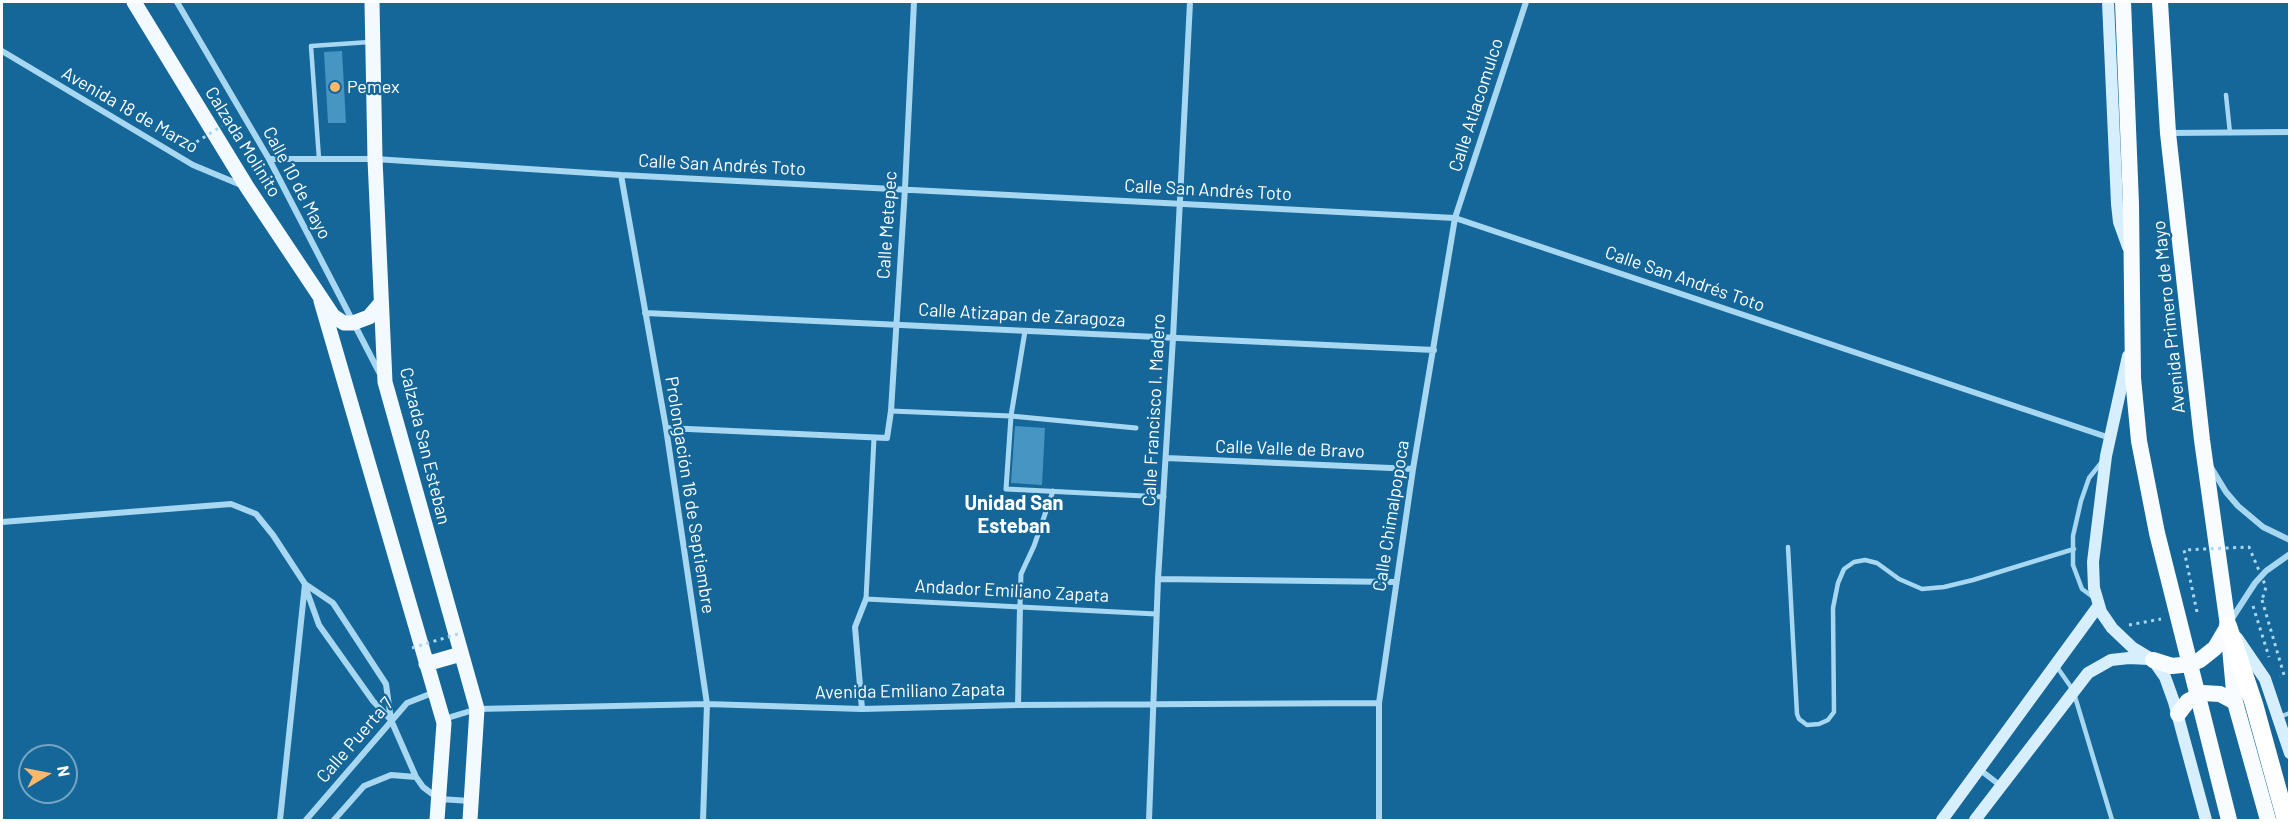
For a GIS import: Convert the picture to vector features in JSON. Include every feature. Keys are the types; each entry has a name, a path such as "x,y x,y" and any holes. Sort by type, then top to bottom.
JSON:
{"highway":[{"name":"Avenida Primero de Mayo","path":"2123,2 2131,204 2133,378 2139,441 2157,533 2229,820"},
{"name":"Avenida Primero de Mayo","path":"2160,2 2168,133 2202,440 2228,626 2235,702 2268,820"},
{"path":"2153,660 2172,666 2191,664 2200,660 2215,648 2228,626"},
{"path":"2228,626 2254,704 2286,820"},
{"path":"2178,714 2188,701 2203,693 2220,694 2235,702"}],"main road":[{"name":"Calzada Molinito","path":"134,2 321,301"},
{"name":"Calzada San Esteban","path":"372,2 375,159 385,382 477,709 470,820"},
{"name":"Avenida Primero de Mayo","path":"2108,2 2117,204 2119,222 2131,257"},
{"path":"321,301 333,316 344,323 369,317 381,303"},
{"path":"321,301 443,719 437,820"},
{"name":"Avenida Primero de Mayo","path":"2132,338 2106,456 2093,562 2094,581 2098,602 2112,628 2133,648 2153,660 2165,677 2178,714 2206,820"},
{"path":"1942,820 2098,602"},
{"name":"Avenida Primero de Mayo","path":"2228,626 2265,679 2284,715 2289,753"},
{"path":"426,664 461,654"},
{"path":"1975,820 2088,673 2101,664 2129,658 2153,660"}],"street":[{"name":"Calle 10 de Mayo","path":"177,2 269,159 385,382"},
{"name":"Calle Metepec","path":"874,438 887,438 891,411 914,2"},
{"name":"Calle Francisco I. Madero","path":"1149,820 1156,614 1190,2"},
{"name":"Calle Atlacomulco","path":"1455,218 1526,2"},
{"name":"Avenida 18 de Marzo","path":"2,51 193,165 248,187"},
{"path":"2168,133 2289,132"},
{"name":"Calle San Andrés Toto","path":"269,159 375,159 621,175 1455,218 2110,438"},
{"name":"Prolongación 16 de Septiembre","path":"621,175 666,428 707,704 703,820"},
{"name":"Calle Chimalpopoca","path":"1378,820 1380,703 1413,469 1455,218"},
{"name":"Calle Atizapan de Zaragoza","path":"645,313 1434,350"},
{"path":"1025,331 1011,416 1006,489 1164,497"},
{"path":"891,411 1011,416 1136,428"},
{"path":"666,428 874,438 866,599 855,627 862,709"},
{"path":"2202,440 2215,476 2238,506 2263,527 2289,540"},
{"name":"Calle Valle de Bravo","path":"1166,458 1413,469"},
{"path":"1018,705 1020,574 1034,546 1053,491"},
{"path":"3,521 231,504 256,514 273,535 305,584 319,625 373,701 392,720"},
{"path":"2228,626 2246,594 2266,571 2289,554"},
{"path":"1158,579 1396,582"},
{"path":"305,584 333,603 386,684 392,720 416,777 423,787 439,799 471,801"},
{"path":"280,820 305,584"},
{"name":"Andador Emiliano Zapata","path":"866,599 1156,614"},
{"name":"Calle Puerta 7","path":"306,820 407,703 436,692"},
{"name":"Avenida Emiliano Zapata","path":"443,719 477,709 707,704 862,709 1018,705 1380,703"},
{"path":"1979,769 2001,786"},
{"name":"Calle Puerta 7","path":"334,820 364,786 391,775 416,777"}],"lane":[{"path":"319,159 311,46 373,42"},
{"path":"2226,95 2230,133"},
{"path":"2098,602 2082,589 2073,565 2073,536 2080,501 2090,478 2106,456"},
{"path":"1788,547 1797,714 1799,719 1807,724 1818,724 1828,720 1834,712 1833,608 1838,583 1844,569 1854,562 1865,560 1877,563 1899,579 1922,588 1944,587 2074,549"},
{"path":"2055,665 2073,690 2112,820"}],"path":[{"path":"190,146 222,126"},
{"path":"2187,614 2197,612 2184,550 2249,547 2266,587 2262,600 2284,675 2275,678"},
{"path":"2246,594 2254,606 2269,658"},
{"path":"2112,628 2165,618"},
{"path":"412,648 461,633"}],"building":[{"name":"Pemex","path":"342,51 346,123 328,123 324,52"},
{"path":"1015,426 1045,428 1042,485 1011,483"}],"place":[{"name":"Pemex","path":"335,87"}],"district":[{"name":"Unidad San Esteban","path":"1014,514"}]}
